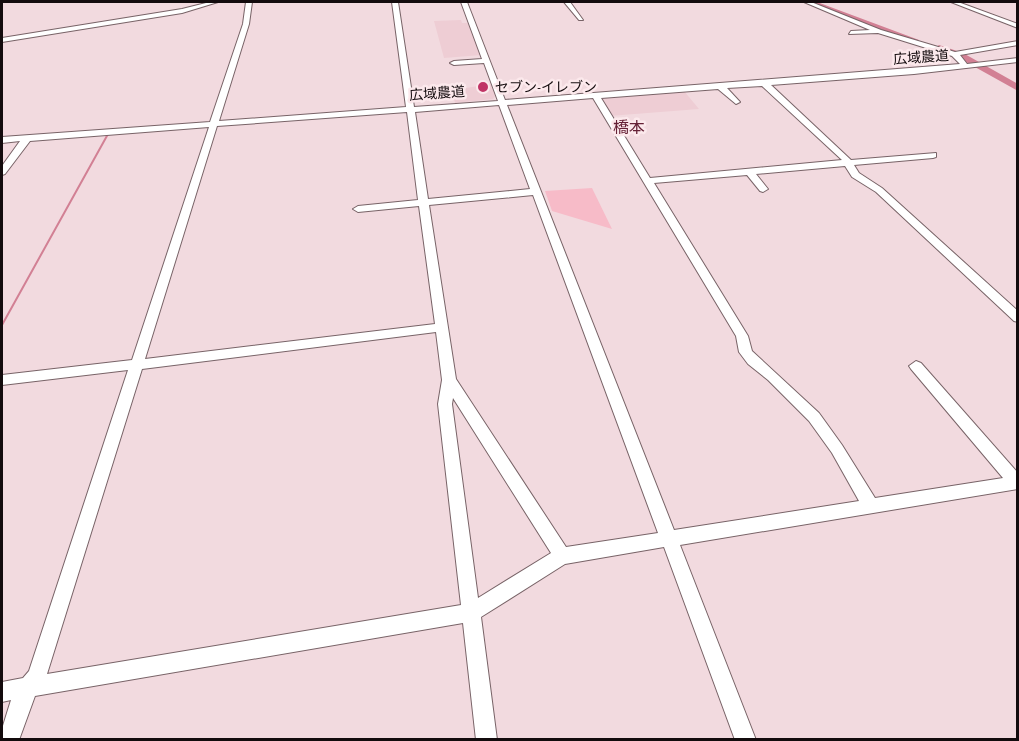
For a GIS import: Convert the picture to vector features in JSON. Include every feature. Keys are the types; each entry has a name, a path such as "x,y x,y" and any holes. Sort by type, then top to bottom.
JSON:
{"street":[{"path":"2,40 182,11 215,2"},
{"path":"8,740 23,696 36,676 246,24 249,2"},
{"path":"394,2 449,381 445,404 487,740"},
{"path":"464,2 746,740"},
{"path":"567,2 581,19"},
{"path":"807,2 879,30 956,54 1017,43"},
{"path":"954,2 1017,26"},
{"path":"851,33 879,30"},
{"path":"987,47 1017,59"},
{"path":"956,54 966,68"},
{"name":"広域農道","path":"2,140 966,68 1017,59"},
{"path":"454,63 487,61"},
{"path":"764,83 845,158 855,175 879,190 1017,318"},
{"path":"720,86 736,102"},
{"path":"595,95 742,336 746,352 813,417 837,449 871,506"},
{"path":"2,172 27,138"},
{"path":"647,181 933,155"},
{"path":"748,171 764,189"},
{"path":"358,209 538,191"},
{"path":"2,380 441,327"},
{"path":"916,366 1017,482"},
{"path":"449,381 562,556"},
{"path":"2,692 470,613 562,556 1017,482"}],"shaded area":[{"path":"461,20 462,23 468,23 481,55 444,58 434,21"},
{"path":"492,84 495,96 493,99 455,103 452,90"},
{"path":"684,91 699,109 609,116 597,97"},
{"path":"592,188 612,229 552,211 545,191"}],"waterway":[{"path":"812,2 879,29 915,40"},
{"path":"939,48 960,55 1018,88"},
{"path":"2,325 108,134"}],"place":[{"name":"セブン-イレブン","path":"483,87"}],"district":[{"name":"橋本","path":"629,127"}]}
